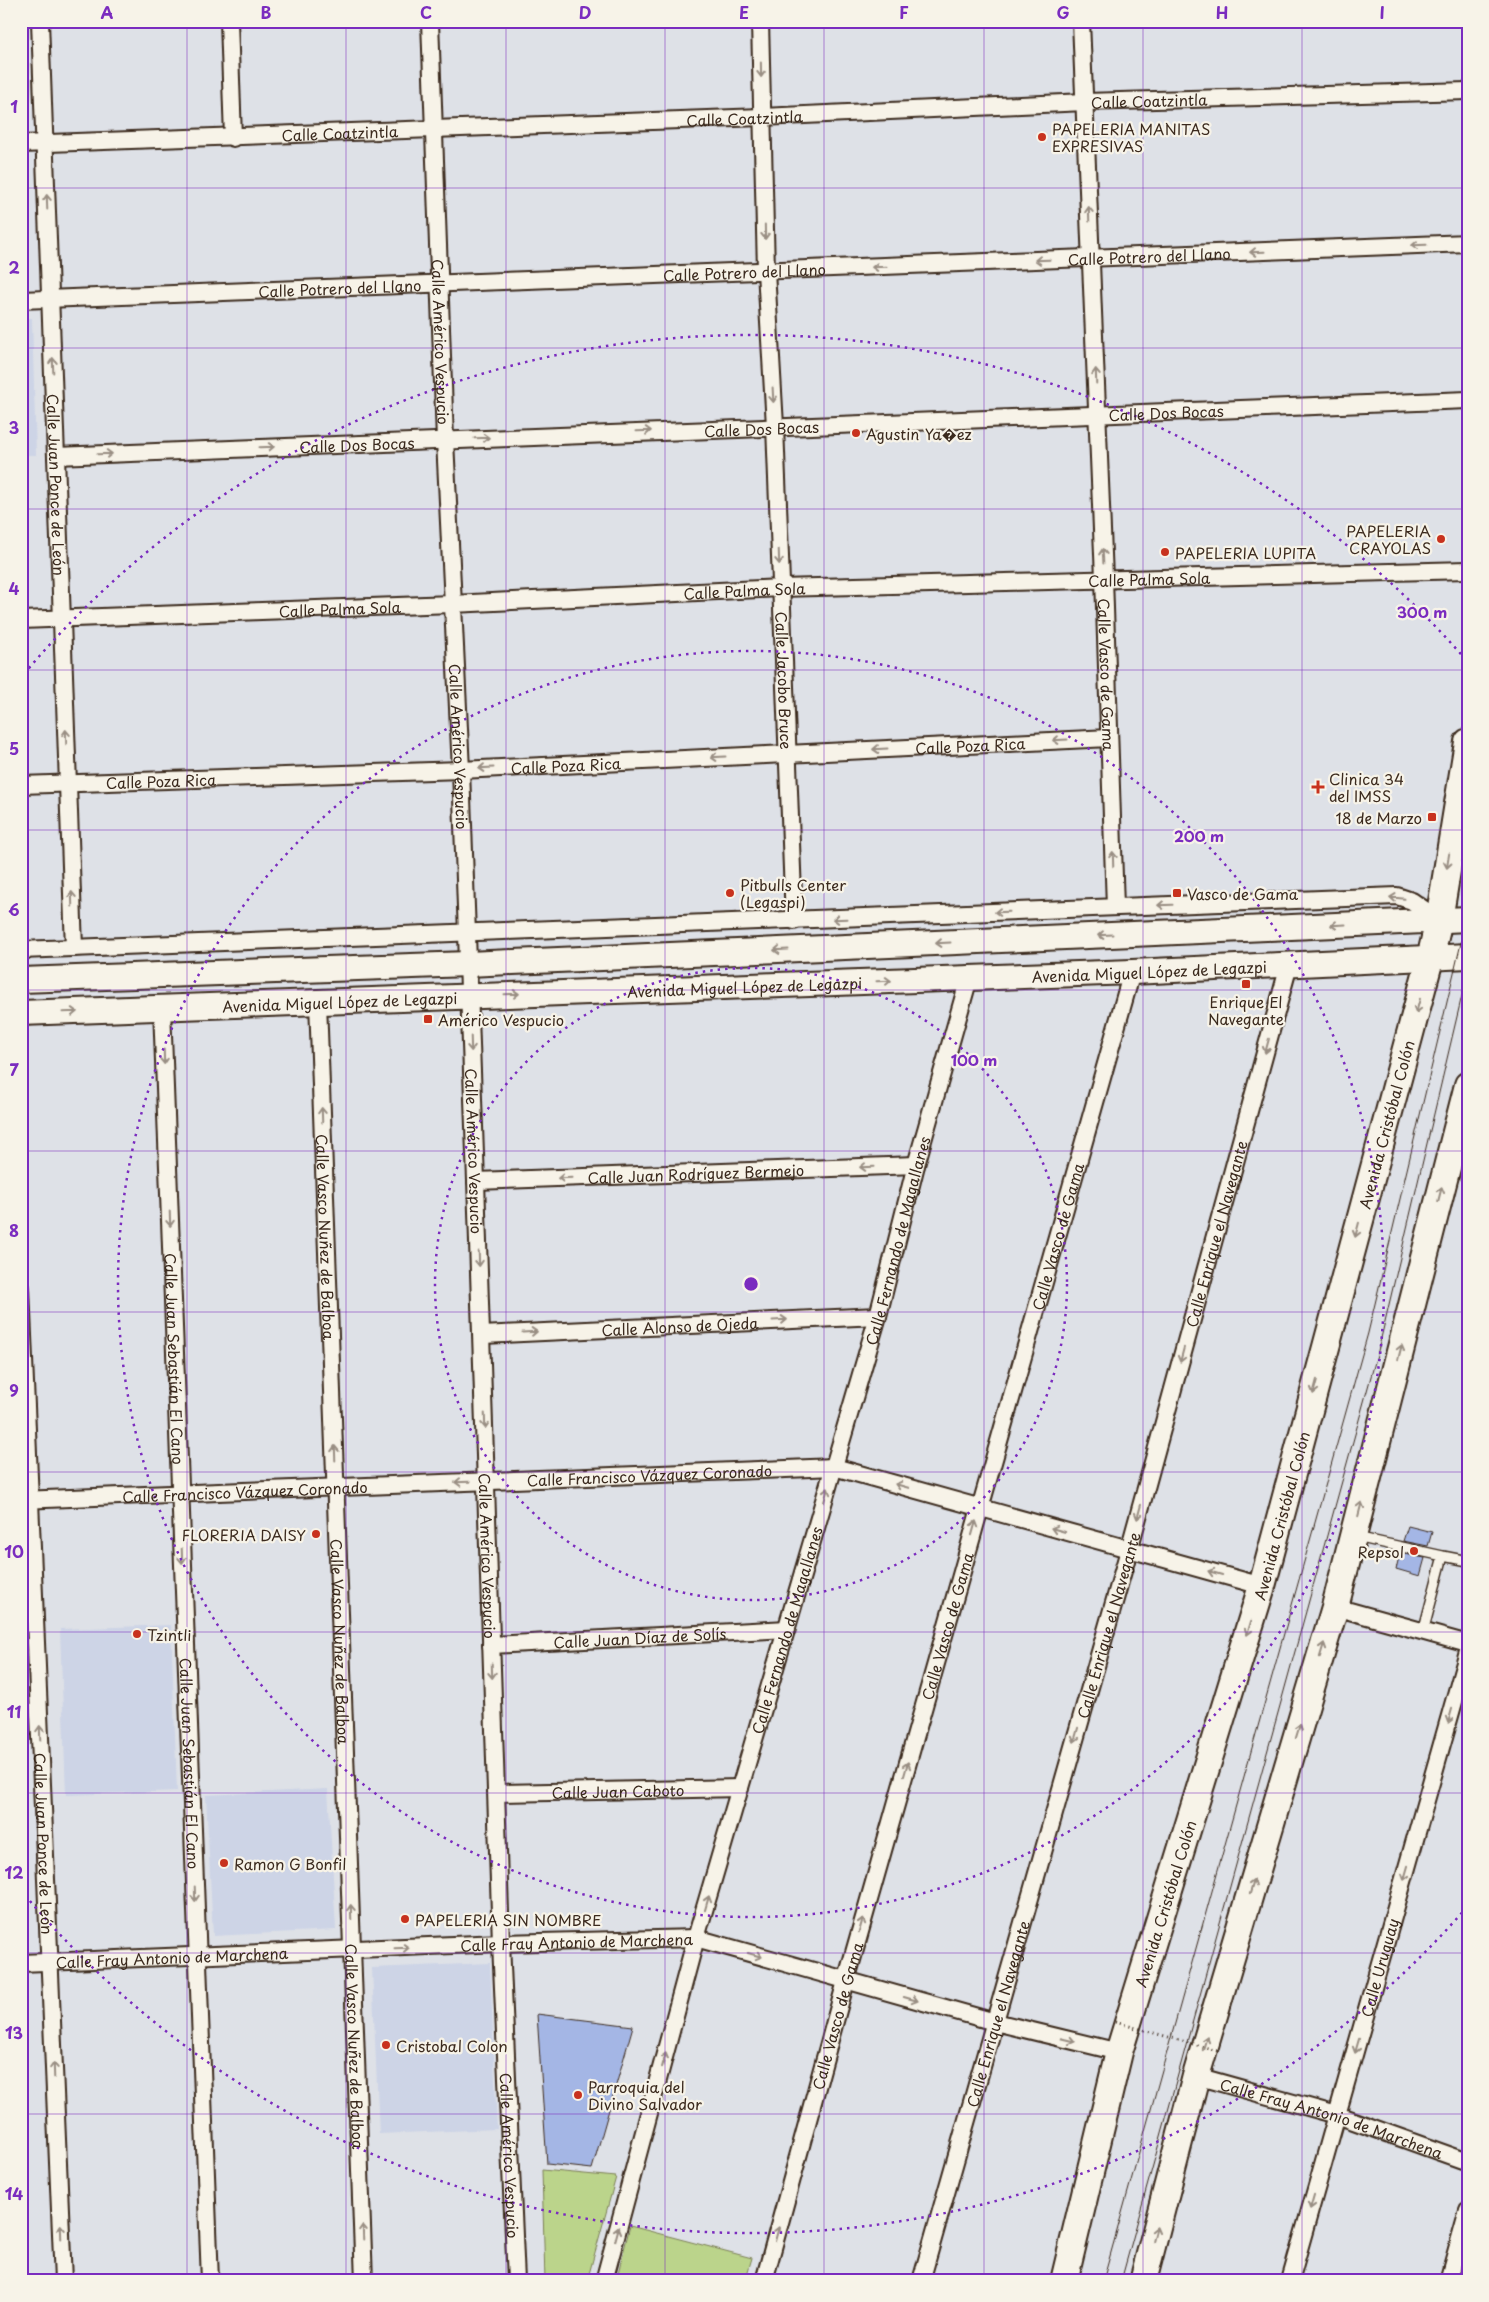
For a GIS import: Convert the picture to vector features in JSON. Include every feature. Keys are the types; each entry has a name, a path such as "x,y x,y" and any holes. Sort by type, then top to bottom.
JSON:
{"main road":[{"name":"Avenida Cristóbal Colón","path":"1064,2281 1119,2052 1262,1586 1430,959 1439,920 1468,742"},
{"path":"21,980 468,964 1468,919"},
{"name":"Avenida Miguel López de Legazpi","path":"21,1013 1289,966 1468,956"},
{"path":"1143,2281 1196,2076 1335,1607 1468,1084"}],"street":[{"name":"Calle Juan Ponce de León","path":"40,21 74,948"},
{"path":"229,21 233,138"},
{"name":"Calle Américo Vespucio","path":"430,21 445,440 467,934 487,1481 501,1944 516,2281"},
{"name":"Calle Jacobo Bruce","path":"760,21 766,271 775,426 794,921"},
{"name":"Calle Vasco de Gama","path":"1081,21 1104,578 1115,907"},
{"name":"Calle Coatzintla","path":"21,144 233,138 1085,102 1468,91"},
{"name":"Calle Potrero del Llano","path":"21,300 440,285 1468,243"},
{"name":"Calle Dos Bocas","path":"56,456 1468,400"},
{"name":"Calle Palma Sola","path":"21,620 452,604 780,588 1104,578 1468,570"},
{"name":"Calle Poza Rica","path":"21,785 460,770 1109,738"},
{"path":"21,950 467,934 1397,896 1412,901 1439,920"},
{"name":"Calle Enrique el Navegante","path":"921,2281 1129,1550 1289,966"},
{"name":"Calle Vasco de Gama","path":"764,2281 846,1981 1132,972"},
{"name":"Calle Fernando de Magallanes","path":"604,2281 696,1938 878,1316 916,1165 969,978"},
{"name":"Calle Vasco Nuñez de Balboa","path":"318,1002 364,2281"},
{"name":"Calle Juan Sebastián El Cano","path":"162,1008 210,2281"},
{"name":"Calle Juan Rodríguez Bermejo","path":"476,1181 916,1165"},
{"name":"Calle Juan Ponce de León","path":"21,1288 26,1500 50,1962 64,2281"},
{"name":"Calle Alonso de Ojeda","path":"482,1335 878,1316"},
{"name":"Calle Francisco Vázquez Coronado","path":"26,1500 834,1467 1262,1586"},
{"path":"1335,1607 1468,1644"},
{"name":"Calle Juan Díaz de Solís","path":"492,1645 786,1629"},
{"name":"Calle Uruguay","path":"1290,2281 1468,1652"},
{"name":"Calle Juan Caboto","path":"497,1793 740,1788"},
{"name":"Calle Fray Antonio de Marchena","path":"21,1964 501,1944 696,1938 995,2022 1119,2052"},
{"name":"Calle Fray Antonio de Marchena","path":"1196,2076 1337,2116 1468,2162"},
{"path":"1448,2281 1468,2210"}],"lane":[{"path":"1353,1536 1468,1561"},
{"path":"1423,1632 1442,1556"}],"path":[{"path":"1115,2022 1218,2051"}],"shaded area":[{"path":"21,318 32,318 36,455 21,455"},
{"path":"171,1625 177,1791 66,1795 60,1629"},
{"path":"328,1789 336,1930 213,1936 206,1795"},
{"path":"490,1963 497,2129 379,2134 372,1968"}],"green space":[{"path":"542,2170 616,2177 587,2281 545,2281"},
{"path":"630,2226 752,2258 745,2281 616,2281"}],"building":[{"path":"1408,1526 1432,1532 1428,1546 1403,1541"},
{"path":"1400,1553 1425,1558 1420,1576 1396,1569"},
{"name":"Parroquia del Divino Salvador","path":"537,2014 633,2026 592,2169 547,2164"}],"tram line":[{"path":"1103,2281 1368,1333 1468,914"},
{"path":"1121,2281 1378,1351 1468,970"}],"place":[{"name":"PAPELERIA MANITAS EXPRESIVAS","path":"1042,137"},
{"name":"Agustin Ya�ez","path":"856,433"},
{"name":"PAPELERIA CRAYOLAS","path":"1441,539"},
{"name":"PAPELERIA LUPITA","path":"1165,552"},
{"name":"Clinica 34 del IMSS","path":"1318,787"},
{"name":"18 de Marzo","path":"1432,817"},
{"name":"Pitbulls Center (Legaspi)","path":"730,893"},
{"name":"Vasco de Gama","path":"1177,893"},
{"name":"Enrique El Navegante","path":"1246,984"},
{"name":"Américo Vespucio","path":"428,1019"},
{"name":"FLORERIA DAISY","path":"316,1534"},
{"name":"Repsol","path":"1414,1551"},
{"name":"Tzintli","path":"137,1634"},
{"name":"Ramon G Bonfil","path":"224,1863"},
{"name":"PAPELERIA SIN NOMBRE","path":"405,1919"},
{"name":"Cristobal Colon","path":"386,2045"},
{"name":"Parroquia del Divino Salvador","path":"578,2095"}]}
